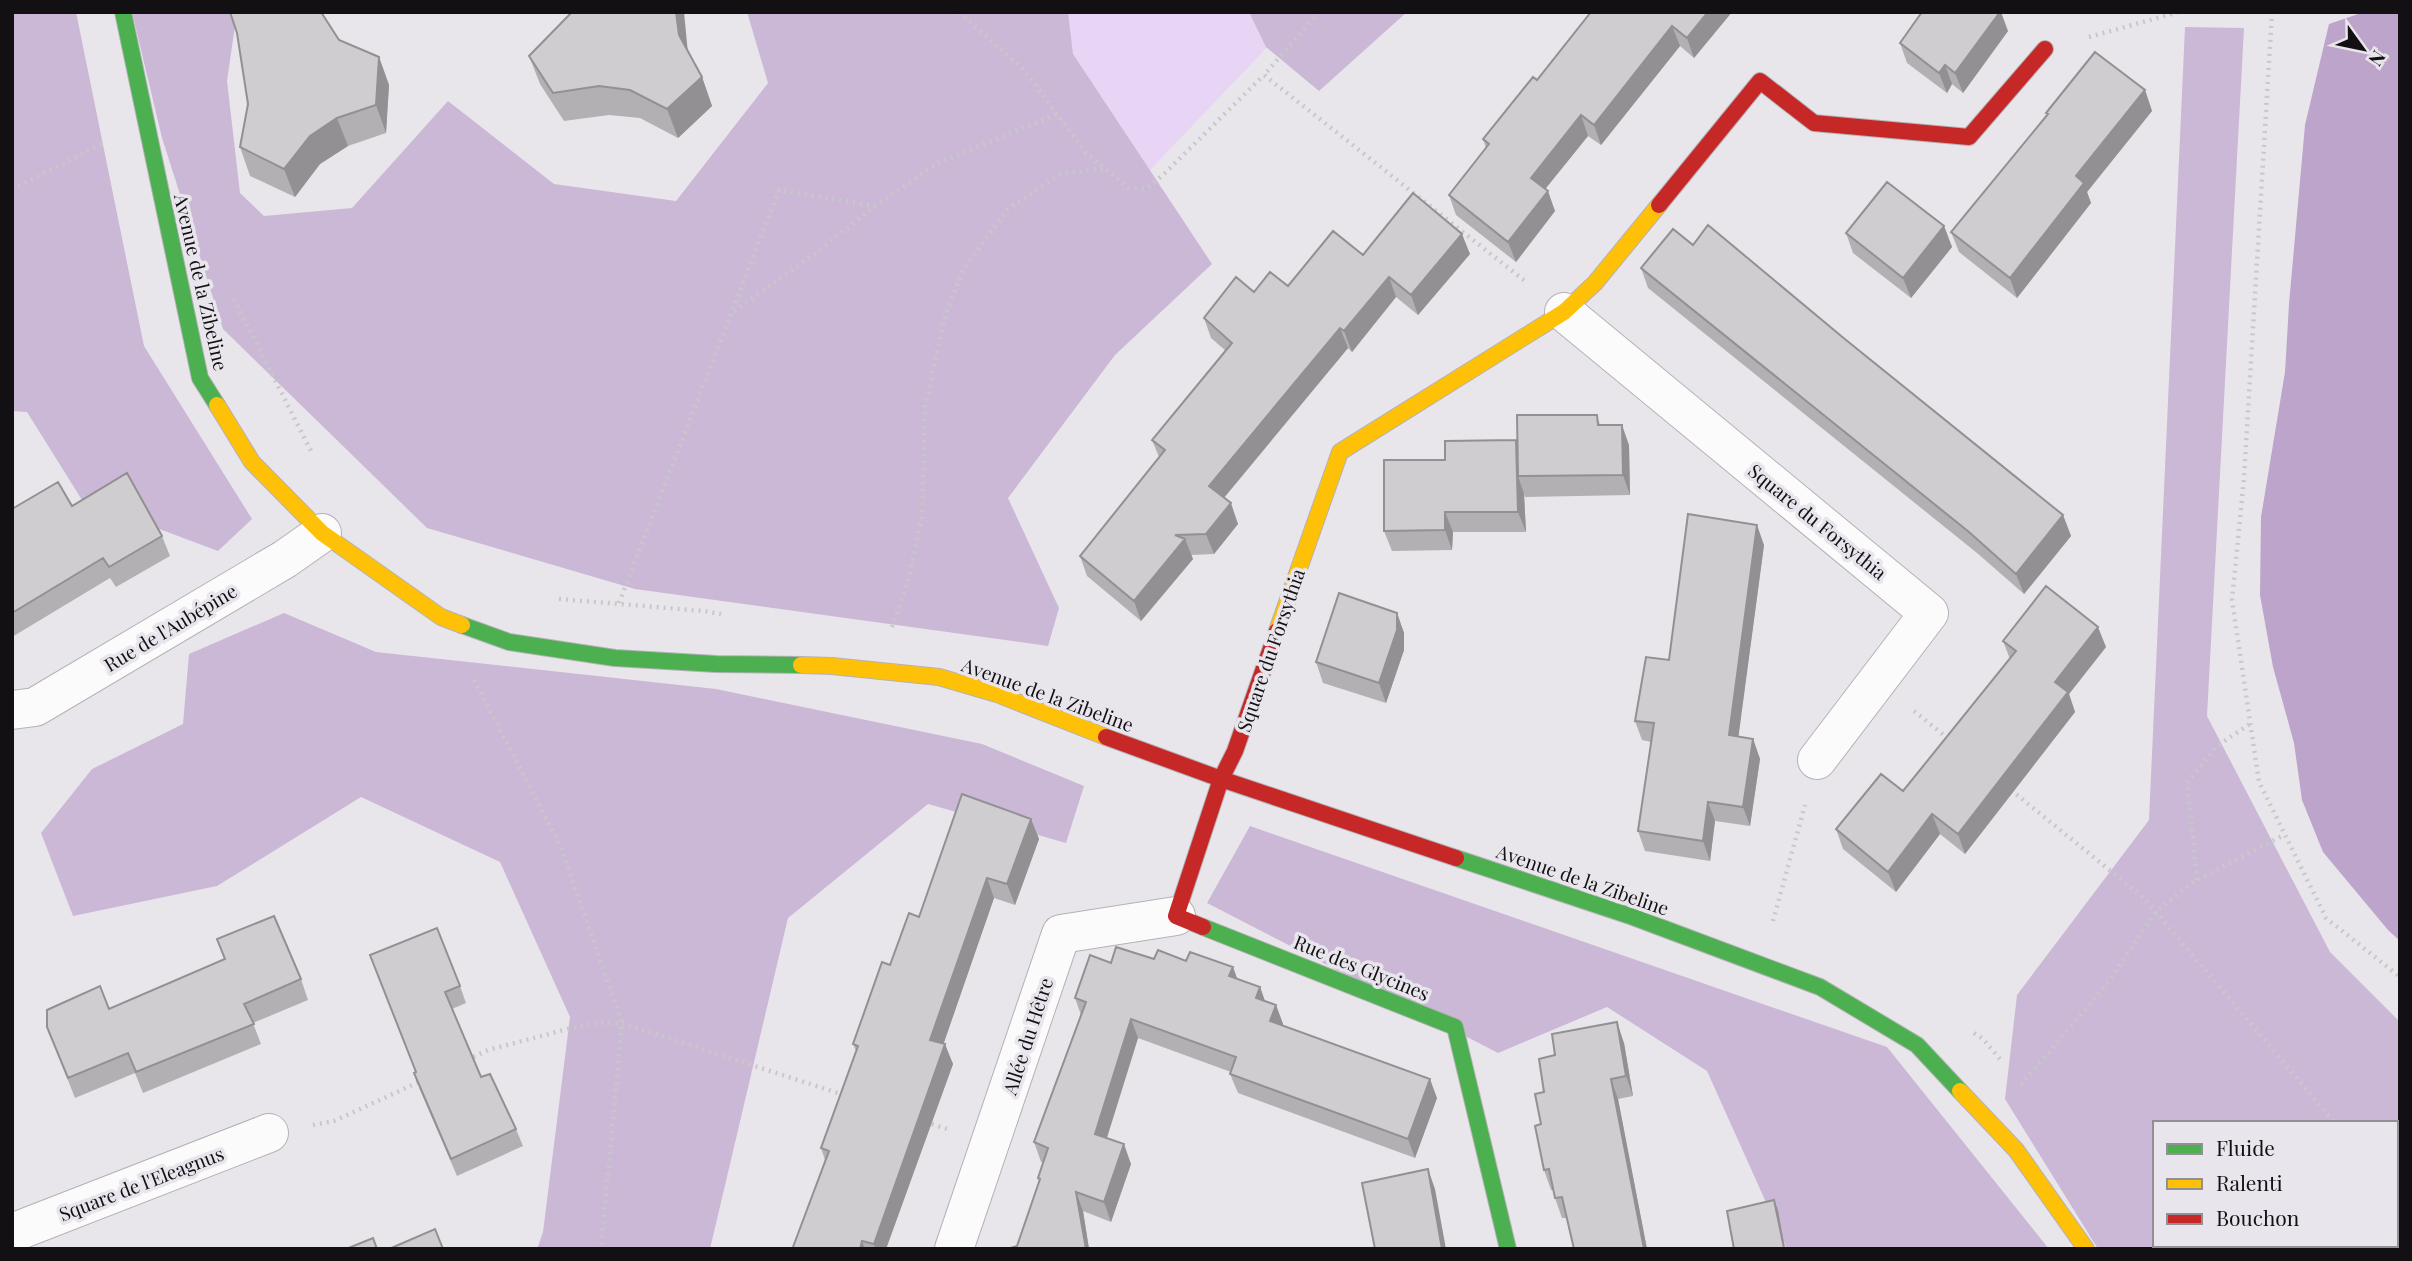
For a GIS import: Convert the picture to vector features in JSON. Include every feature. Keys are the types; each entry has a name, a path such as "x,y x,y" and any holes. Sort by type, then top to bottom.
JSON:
{"street":[{"name":"Avenue de la Zibeline","path":"123,12 200,378 252,462 322,533 441,617 509,642 615,658 716,664 832,666 939,677 997,694 1221,779 1633,917 1821,987 1917,1045 2016,1150 2086,1249"},
{"name":"Square du Forsythia","path":"1221,779 1234,751 1340,452 1564,312 1595,283 1760,80 1814,123 1969,137 2045,50"},
{"name":"Square du Forsythia","path":"1564,312 1929,613 1817,760"},
{"name":"Rue de l'Aubépine","path":"12,710 35,707 285,559 322,533"},
{"path":"1176,916 1221,779"},
{"name":"Allée du Hêtre","path":"954,1249 1061,934 1176,916"},
{"name":"Rue des Glycines","path":"1176,916 1455,1027 1508,1249"},
{"name":"Square de l'Eleagnus","path":"12,1233 269,1133"}],"path":[{"path":"960,12 1024,70 1086,153 1129,188 1146,189 1166,173 1264,75 1319,12"},
{"path":"2045,50 2179,12"},
{"path":"2272,12 2244,478 2232,600 2259,782 2326,918 2400,977"},
{"path":"1264,75 1564,312"},
{"path":"732,312 813,255 875,205 939,163 1057,114"},
{"path":"12,189 146,122"},
{"path":"889,635 910,574 922,515 925,407 945,316 963,270 1008,209 1060,174 1104,168"},
{"path":"619,603 779,190 875,205"},
{"path":"441,617 561,847 622,1023 601,1249"},
{"path":"1878,681 1952,742"},
{"path":"2197,880 2187,783 2217,746 2250,723"},
{"path":"1771,929 1817,760"},
{"path":"2006,786 2145,900 2333,1121"},
{"path":"2021,1085 2105,986 2156,912 2197,880 2285,834"},
{"path":"464,1061 488,1050 587,1024 622,1023 845,1096"},
{"path":"269,1133 334,1121 429,1077"},
{"path":"925,1122 991,1144"}],"shaded area":[{"path":"12,12 76,12 144,346 252,519 218,551 82,500 27,412 12,411"},
{"path":"132,12 237,12 227,81 240,193 264,216 352,208 448,101 554,184 676,201 768,83 747,12 1068,12 1073,54 1212,264 1115,355 1008,498 1059,608 1048,646 635,589 427,528 223,329 162,138"},
{"path":"986,12 1301,12 1150,170"},
{"path":"1249,12 1407,12 1319,91 1266,47"},
{"path":"2364,12 2400,13 2400,941 2323,852 2302,800 2294,743 2273,667 2260,595 2261,517 2285,372 2305,125 2329,24"},
{"path":"2185,27 2244,28 2207,716 2330,952 2400,1022 2400,1249 2098,1249 2005,1099 2017,995 2149,820"},
{"path":"284,613 376,652 716,689 982,744 1084,786 1066,843 928,804 788,918 710,1249 537,1249 543,1232 570,1017 500,862 361,797 217,886 73,916 41,833 92,769 183,724 189,654"},
{"path":"1250,826 1887,1047 2049,1249 1787,1249 1707,1071 1607,1007 1498,1053 1207,903"}],"building":[{"path":"230,12 321,12 339,40 379,57 376,105 337,118 310,136 284,169 240,147 248,104 237,33"},
{"path":"572,12 676,12 679,35 702,77 667,109 630,90 599,86 553,93 529,56"},
{"path":"1591,12 1708,12 1687,38 1672,26 1594,125 1581,115 1531,178 1548,191 1508,242 1449,195 1489,144 1483,139 1533,77 1537,80"},
{"path":"1922,12 2000,12 1955,73 1945,65 1939,73 1900,43"},
{"path":"2095,52 2145,90 2076,176 2084,183 2010,278 1951,232"},
{"path":"1887,182 1944,226 1903,278 1846,233"},
{"path":"1413,193 1462,234 1411,295 1389,277 1344,331 1340,328 1209,486 1231,503 1206,534 1175,535 1185,539 1134,601 1080,556 1165,450 1152,440 1232,343 1204,318 1236,277 1254,292 1270,272 1288,286 1333,231 1363,255"},
{"path":"1708,225 2063,515 2016,574 1969,532 1641,268 1673,229 1693,245"},
{"path":"1517,415 1597,415 1598,425 1622,425 1623,475 1518,476"},
{"path":"1516,440 1518,512 1445,512 1445,530 1384,531 1384,460 1445,460 1445,441"},
{"path":"127,473 162,536 109,567 103,558 12,613 12,509 58,482 72,506"},
{"path":"1688,514 1757,525 1729,735 1753,739 1743,807 1708,802 1703,841 1638,831 1654,723 1635,721 1646,657 1669,660"},
{"path":"2046,586 2098,627 2055,682 2068,692 1958,834 1932,814 1888,872 1836,829 1881,774 1903,791 2016,651 2003,641"},
{"path":"1339,593 1397,613 1397,630 1379,683 1316,662"},
{"path":"962,794 1031,819 1007,884 987,878 930,1040 945,1044 874,1244 862,1241 860,1249 796,1249 793,1247 829,1151 821,1148 858,1046 853,1044 882,962 890,965 909,913 919,917"},
{"path":"274,916 301,979 244,1004 254,1024 136,1072 128,1053 68,1078 47,1027 47,1010 100,986 109,1009 225,959 217,939"},
{"path":"437,928 460,986 445,992 481,1077 490,1074 516,1129 451,1159 414,1073 416,1072 370,955"},
{"path":"1116,947 1154,959 1158,950 1186,961 1190,952 1233,967 1229,976 1260,987 1256,998 1276,1005 1270,1021 1430,1079 1408,1139 1230,1074 1236,1057 1131,1019 1095,1134 1124,1144 1104,1202 1076,1192 1086,1249 1007,1249 1017,1246 1040,1179 1038,1178 1048,1148 1034,1142 1086,1002 1075,998 1090,955 1111,963"},
{"path":"1617,1022 1626,1076 1611,1079 1644,1249 1574,1249 1562,1197 1555,1198 1549,1169 1544,1170 1535,1126 1541,1124 1535,1094 1544,1092 1539,1059 1555,1055 1552,1034"},
{"path":"1428,1169 1442,1249 1375,1249 1362,1183"},
{"path":"1774,1200 1784,1248 1734,1249 1727,1211"},
{"path":"435,1229 443,1249 389,1249"},
{"path":"373,1238 377,1249 346,1249"}],"traffic: fast":[{"path":"123,12 200,378 217,405"},
{"path":"462,625 509,642 615,658 716,664 801,665"},
{"path":"1456,858 1633,917 1820,987 1917,1045 1960,1091"},
{"path":"1203,927 1455,1027 1508,1249"}],"traffic: slow":[{"path":"1277,631 1340,452 1564,312 1595,283 1659,205"},
{"path":"217,405 252,462 322,533 441,617 462,625"},
{"path":"801,665 939,677 997,694 1106,737"},
{"path":"1960,1091 2016,1150 2086,1249"}],"traffic: jam":[{"path":"1659,205 1760,81 1814,123 1969,137 2045,49"},
{"path":"1203,927 1176,916 1221,779 1235,751 1277,631"},
{"path":"1106,737 1221,779 1456,858"}]}
